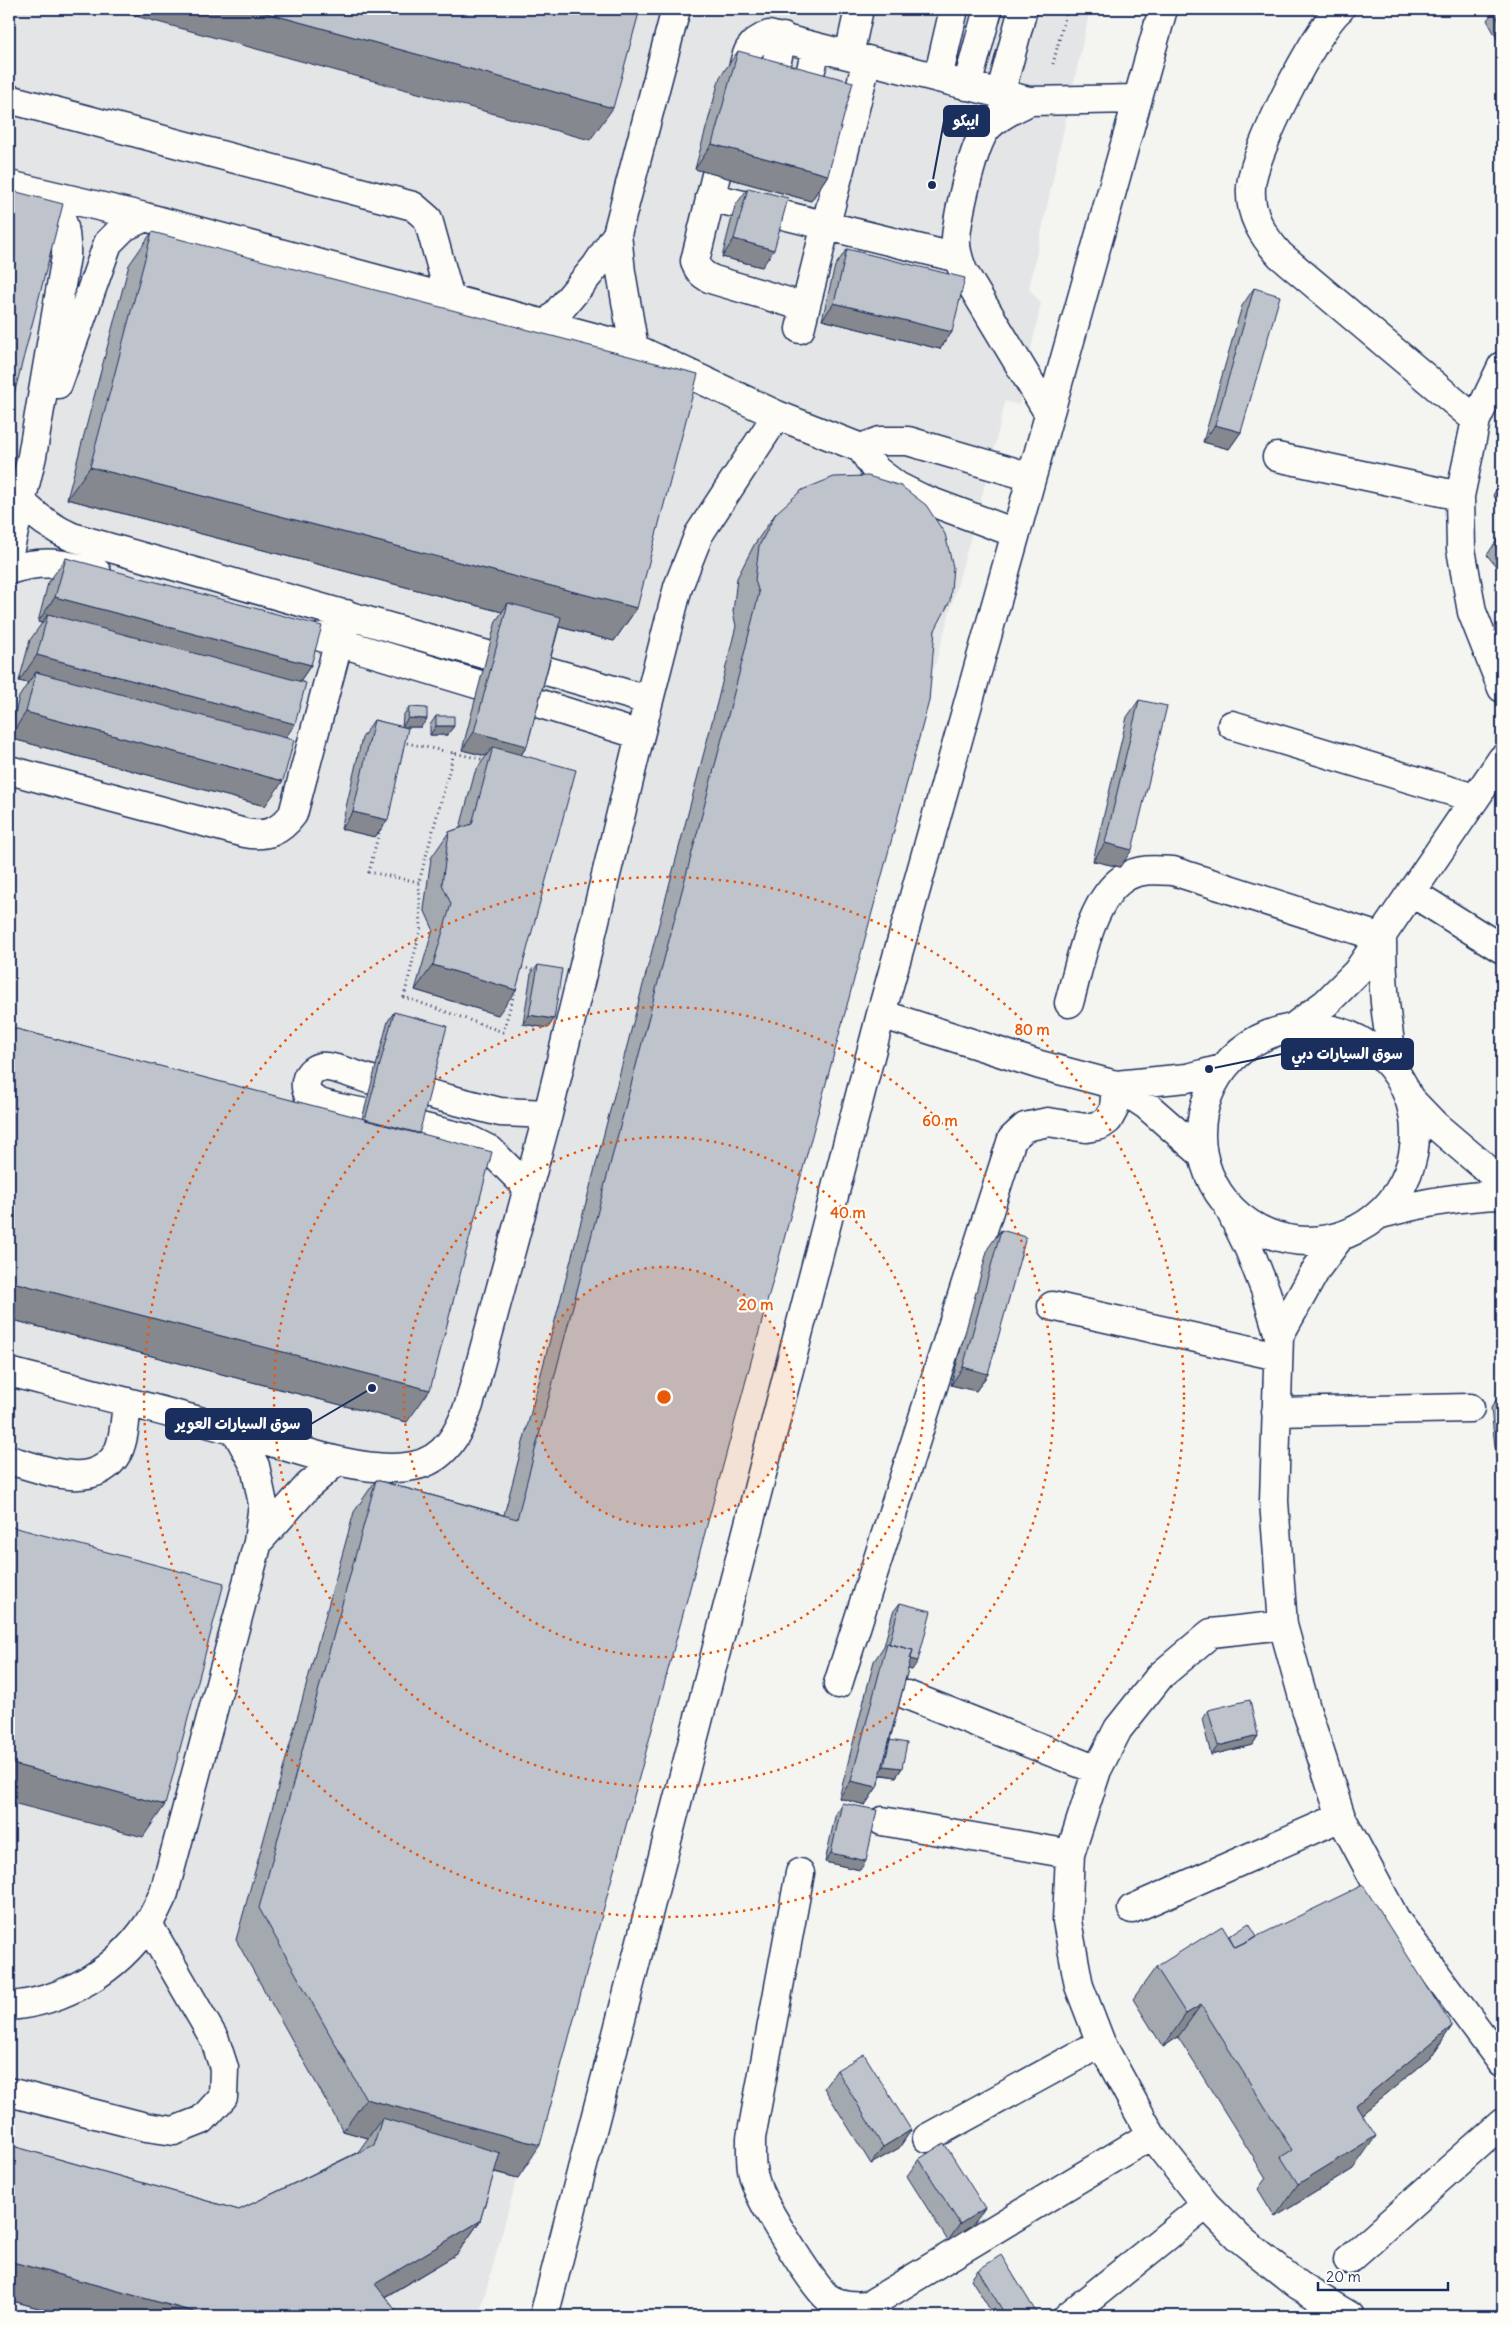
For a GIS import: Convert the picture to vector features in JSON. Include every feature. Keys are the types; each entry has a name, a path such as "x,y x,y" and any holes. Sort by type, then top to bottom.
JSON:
{"street":[{"path":"548,324 596,266 617,234 676,9"},
{"path":"859,9 858,57 826,225 803,318 704,276 698,270 695,260 713,186 776,203 826,225 958,258"},
{"path":"938,78 954,9"},
{"path":"967,86 988,9"},
{"path":"1000,95 1023,9"},
{"path":"544,2316 881,1014 1162,9"},
{"path":"1340,9 1333,15 1311,46 1255,162 1251,188 1253,212 1263,236 1280,255 1476,420"},
{"path":"740,82 748,49 757,39 769,35 1000,95 1036,102 1137,99"},
{"path":"769,90 782,37"},
{"path":"803,99 817,46"},
{"path":"9,99 413,206 428,220 450,298"},
{"path":"1036,102 1000,116 987,128 978,142 956,240 958,258 964,271 1049,414"},
{"path":"9,185 145,217 634,348 777,415 860,448 876,470 897,486 921,498 1015,533"},
{"path":"9,552 32,456 66,256 66,234 60,212 47,194"},
{"path":"32,456 108,243 124,227 145,217"},
{"path":"617,234 620,272 634,348"},
{"path":"1502,366 1476,420 1460,496 1460,549 1472,612 1502,688"},
{"path":"9,1372 236,1431 337,1461 385,1468 414,1466 440,1454 459,1432 469,1406 548,1114 648,700 678,587 699,534 777,415"},
{"path":"860,448 880,441 908,441 1031,477"},
{"path":"1277,456 1460,496"},
{"path":"860,487 876,492 897,506 906,520"},
{"path":"22,502 36,517 53,529 72,536 487,655"},
{"path":"9,570 25,565 47,562 69,565 117,578"},
{"path":"9,770 245,833 259,836 272,833 284,826 293,814 346,614"},
{"path":"300,631 480,685"},
{"path":"540,669 648,700"},
{"path":"531,701 640,735"},
{"path":"1232,725 1474,798"},
{"path":"1291,1029 1326,1003 1357,972 1382,938 1474,798 1502,759"},
{"path":"1069,1003 1095,913 1107,892 1126,877 1149,869 1173,871 1382,938"},
{"path":"1411,892 1502,949"},
{"path":"1229,1208 1261,1231 1300,1241 1340,1237 1362,1228 1380,1214 1397,1194 1409,1172 1415,1148 1415,1122 1409,1098 1395,1071 1386,1027 1382,982 1382,938"},
{"path":"881,1014 1040,1065 1116,1085 1146,1105 1202,1154"},
{"path":"1395,1071 1366,1044 1330,1029 1291,1029 1265,1036 1242,1050 1222,1069 1207,1095 1200,1124 1202,1154 1211,1183 1229,1208 1249,1249 1266,1292 1278,1346 1274,1501 1284,1625 1307,1712 1340,1817 1396,1920 1502,2063"},
{"path":"364,1113 317,1101 310,1096 305,1088 305,1080 310,1072 326,1067 372,1080"},
{"path":"1116,1085 1187,1078 1222,1069"},
{"path":"838,1684 1012,1139 1025,1127 1048,1122 1086,1128 1100,1125 1108,1120 1114,1109 1116,1085"},
{"path":"425,1094 500,1112 548,1114"},
{"path":"1409,1098 1435,1125 1502,1182"},
{"path":"417,1126 466,1138 490,1150 528,1188"},
{"path":"1380,1214 1416,1204 1451,1199 1502,1196"},
{"path":"1278,1346 1317,1268 1340,1237"},
{"path":"1052,1306 1278,1346"},
{"path":"9,1460 69,1476 88,1475 106,1466 118,1452 124,1434 128,1403"},
{"path":"1276,1412 1470,1408"},
{"path":"9,2006 31,2004 76,1988 116,1960 148,1924 164,1893 175,1859 258,1542 262,1504 255,1466 236,1431"},
{"path":"258,1542 308,1486 337,1461"},
{"path":"1284,1625 1211,1633 1160,1676 1118,1729 1097,1770 1070,1854 1067,1921 1079,1986 1100,2043 1151,2135 1206,2205 1239,2238 1298,2285 1350,2316"},
{"path":"907,1695 1097,1770"},
{"path":"1132,1909 1340,1817"},
{"path":"882,1820 1070,1854"},
{"path":"800,1873 751,2138 750,2162 756,2184 766,2205 812,2279 828,2298 848,2306 869,2306 1151,2135"},
{"path":"9,2092 146,2128 174,2131 202,2120 222,2097 224,2068 215,2040 148,1924"},
{"path":"927,2138 1100,2043"},
{"path":"1348,2260 1502,2123"},
{"path":"1068,2316 1206,2205"}],"path":[{"path":"1036,102 1068,9"},
{"path":"400,750 402,741 490,761"},
{"path":"454,753 419,882 420,927 404,997 503,1032 516,985"},
{"path":"381,826 369,872 419,882"},
{"path":"519,976 524,957"}],"shaded area":[{"path":"9,9 1090,9 1029,289 1041,303 1019,405 1005,401 992,459 479,2316 9,2316"}],"building":[{"path":"252,9 640,9 613,108"},
{"path":"1502,9 1502,27 1494,11"},
{"path":"738,51 853,82 828,175 712,144"},
{"path":"748,188 788,198 774,250 734,239"},
{"path":"9,190 63,204 9,414"},
{"path":"152,232 698,374 637,608 90,467"},
{"path":"847,249 965,278 952,332 834,303"},
{"path":"1254,288 1280,296 1241,432 1215,425"},
{"path":"868,476 901,486 926,505 945,534 953,567 950,601 935,630 929,701 540,2145 366,2099 259,1908 376,1480 517,1519 741,666 759,593 755,580 759,546 776,513 802,490 834,477"},
{"path":"66,558 322,626 311,665 55,597"},
{"path":"508,603 561,617 527,746 474,732"},
{"path":"48,614 306,683 295,724 37,655"},
{"path":"36,672 294,740 283,781 26,712"},
{"path":"1139,700 1167,706 1132,850 1105,843"},
{"path":"409,707 427,708 427,719 408,718"},
{"path":"436,716 454,716 454,726 436,726"},
{"path":"374,720 408,728 388,820 353,812"},
{"path":"493,747 576,770 516,990 433,965 451,904 442,884 449,832 472,824"},
{"path":"538,965 562,969 554,1019 529,1015"},
{"path":"394,1012 447,1026 419,1134 365,1120"},
{"path":"9,1027 492,1152 430,1390 9,1281"},
{"path":"1001,1230 1026,1237 988,1374 963,1367"},
{"path":"9,1526 224,1583 165,1805 9,1763"},
{"path":"900,1603 931,1611 918,1661 910,1659 913,1650 889,1644"},
{"path":"887,1643 913,1650 877,1787 851,1781"},
{"path":"1250,1700 1258,1736 1218,1746 1208,1710"},
{"path":"890,1740 907,1743 902,1768 884,1766"},
{"path":"842,1803 877,1810 866,1861 831,1853"},
{"path":"1363,1885 1452,2026 1356,2105 1376,2136 1298,2184 1281,2157 1292,2150 1201,2005 1186,2014 1156,1967 1222,1926 1235,1947"},
{"path":"1249,1923 1257,1936 1235,1947 1229,1936"},
{"path":"864,2054 911,2130 883,2147 837,2070"},
{"path":"382,2118 500,2153 480,2221 375,2284 400,2316 209,2316 9,2261 9,2145 239,2210 374,2145"},
{"path":"944,2143 985,2208 960,2224 919,2159"},
{"path":"1001,2255 1036,2312 1030,2316 1006,2316 978,2270"}],"place":[{"name":"ايبكو","path":"932,185"},
{"name":"سوق السيارات دبي","path":"1209,1069"},
{"name":"سوق السيارات العوير","path":"372,1388"}]}
